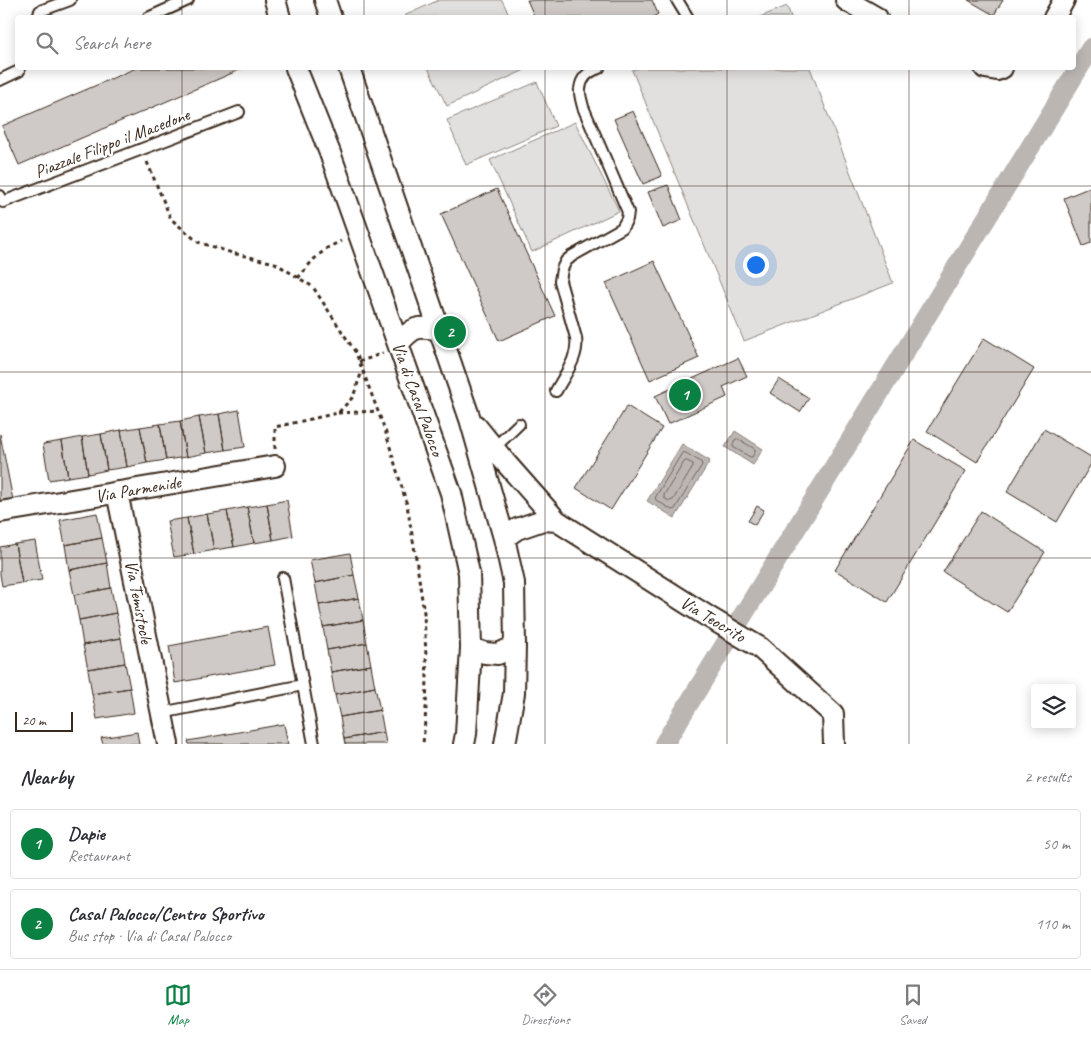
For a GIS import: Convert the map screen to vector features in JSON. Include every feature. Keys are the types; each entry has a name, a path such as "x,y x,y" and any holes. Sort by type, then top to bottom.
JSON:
{"street":[{"path":"275,0 279,15"},
{"path":"325,0 330,15"},
{"path":"846,0 872,15"},
{"path":"1056,15 1064,0"},
{"name":"Via di Casal Palocco","path":"297,70 330,153 451,493 469,573 471,648 464,744"},
{"path":"350,70 470,419 504,538 514,583 515,646 514,692 505,744"},
{"path":"398,344 409,331 424,326 440,330"},
{"name":"Via Teocrito","path":"470,419 557,521 759,647 833,714 834,744"},
{"name":"Via Parmenide","path":"0,512 275,466"},
{"name":"Via Temistocle","path":"117,492 168,744"},
{"path":"504,538 517,529 543,520 557,521"},
{"path":"471,648 484,653 498,654 515,646"}],"lane":[{"path":"39,15 40,11 70,0"},
{"path":"155,15 188,0"},
{"path":"677,0 686,15"},
{"path":"0,80 20,70"},
{"path":"556,391 578,347 560,281 562,269 566,261 572,256 622,228 627,219 628,212 583,107 580,89 585,77 593,70"},
{"name":"Piazzale Filippo il Macedone","path":"0,196 3,202 239,112"},
{"path":"494,448 519,424"},
{"path":"284,578 314,744"},
{"path":"161,713 303,685"}],"path":[{"path":"141,149 171,219 198,242 232,253 275,263 313,287 356,353 385,430 407,504 424,613 426,701 422,744"},
{"path":"338,413 353,397 362,370"},
{"path":"275,466 275,427 338,413 378,411"}],"shaded area":[{"path":"439,0 502,0 509,15 406,15"},
{"path":"787,6 790,15 765,15"},
{"path":"429,70 525,70 447,106"},
{"path":"632,70 811,70 893,283 744,341"},
{"path":"537,82 556,126 466,165 447,120"},
{"path":"575,122 619,211 532,252 490,160"}],"water":[{"path":"735,431 763,449 753,465 725,447"},
{"path":"682,444 710,461 675,518 647,501"}],"building":[{"path":"527,0 652,0 658,14 656,15 534,15"},
{"path":"968,0 1003,0 994,15"},
{"path":"131,70 239,70 19,165 2,126"},
{"path":"633,111 662,176 643,184 614,119"},
{"path":"668,185 682,220 663,228 648,192"},
{"path":"1091,187 1091,243 1083,246 1064,198"},
{"path":"497,189 555,316 499,341 441,214"},
{"path":"654,261 699,358 650,380 606,283"},
{"path":"984,338 1034,369 977,462 927,431"},
{"path":"738,358 747,376 723,387 727,397 668,424 655,396"},
{"path":"779,379 809,398 800,412 770,393"},
{"path":"627,406 662,428 611,510 576,488"},
{"path":"239,410 245,447 225,450 219,414"},
{"path":"219,414 225,450 206,453 199,417"},
{"path":"199,417 206,453 186,457 180,421"},
{"path":"180,421 186,457 166,460 160,424"},
{"path":"160,424 166,460 147,463 140,427"},
{"path":"140,427 147,463 127,467 121,430"},
{"path":"1044,429 1091,457 1091,464 1057,522 1007,492"},
{"path":"121,430 127,467 107,470 101,434"},
{"path":"0,434 13,500 0,503"},
{"path":"101,434 107,470 88,474 82,437"},
{"path":"82,437 88,474 68,477 62,441"},
{"path":"914,440 966,471 887,602 835,570"},
{"path":"62,441 68,477 49,480 43,444"},
{"path":"287,500 293,536 273,540 267,504"},
{"path":"267,504 273,540 254,543 247,507"},
{"path":"757,506 764,510 755,525 748,521"},
{"path":"247,507 254,543 234,547 227,511"},
{"path":"227,511 234,547 214,550 207,514"},
{"path":"981,511 1045,552 1007,612 943,572"},
{"path":"97,513 102,538 65,545 60,520"},
{"path":"207,514 214,550 194,554 187,518"},
{"path":"187,518 194,554 174,557 167,521"},
{"path":"102,538 107,563 69,570 65,545"},
{"path":"35,541 42,580 22,583 15,544"},
{"path":"15,544 22,583 2,586 0,547"},
{"path":"350,553 354,575 315,583 310,560"},
{"path":"107,563 111,588 74,595 69,570"},
{"path":"354,575 359,598 319,605 315,583"},
{"path":"111,588 116,613 79,620 74,595"},
{"path":"359,598 363,620 323,627 319,605"},
{"path":"116,613 121,638 83,645 79,620"},
{"path":"363,620 367,643 327,650 323,627"},
{"path":"268,627 275,665 175,683 169,646"},
{"path":"121,638 125,663 88,669 83,645"},
{"path":"367,643 371,665 331,672 327,650"},
{"path":"125,663 130,688 92,694 88,669"},
{"path":"371,665 375,687 335,695 331,672"},
{"path":"375,687 380,710 340,717 335,695"},
{"path":"130,688 134,713 97,719 92,694"},
{"path":"380,710 384,732 344,739 340,717"},
{"path":"284,724 288,744 189,744 188,741"},
{"path":"137,732 139,744 103,744 101,738"},
{"path":"384,732 386,744 345,744 344,739"}],"waterway":[{"path":"664,744 1091,48"}],"place":[{"name":"Casal Palocco/Centro Sportivo","path":"450,332"},
{"name":"Dapie","path":"685,395"}]}
